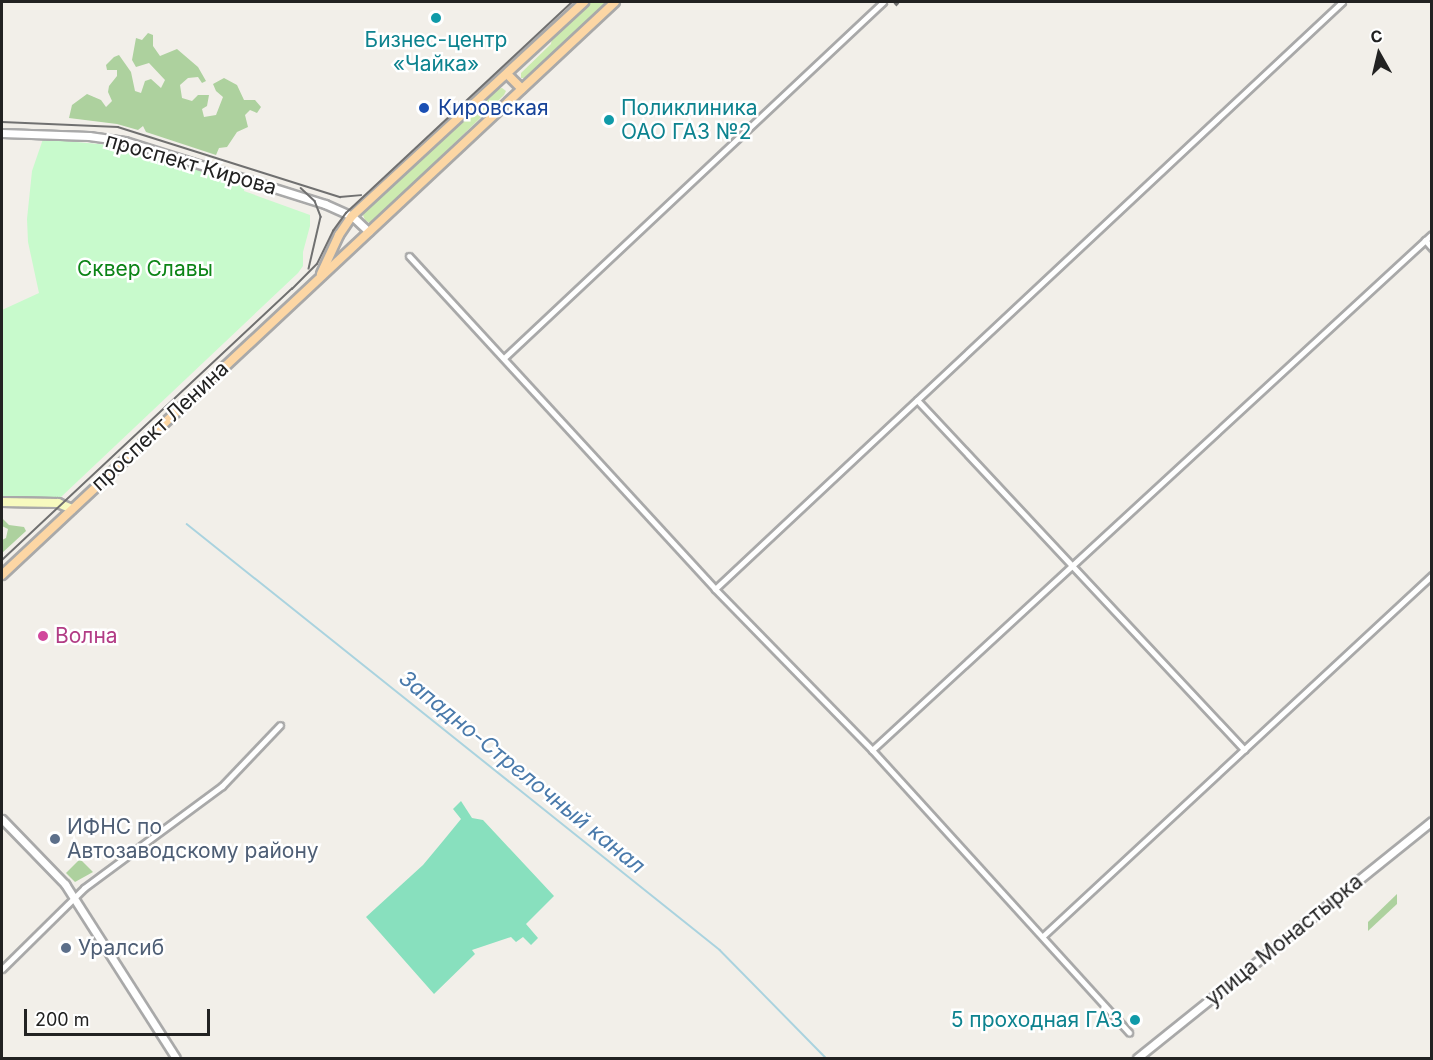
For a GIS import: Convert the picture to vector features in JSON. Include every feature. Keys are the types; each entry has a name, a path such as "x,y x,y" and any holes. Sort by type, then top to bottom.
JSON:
{"main road":[{"name":"проспект Ленина","path":"319,278 339,236 352,216 584,2"},
{"name":"проспект Ленина","path":"2,576 615,2"},
{"path":"507,74 522,89"},
{"path":"2,502 58,503 72,509"}],"street":[{"path":"505,357 883,2"},
{"path":"715,589 1342,2"},
{"name":"проспект Кирова","path":"2,133 89,136 125,141 325,204 352,216 369,232"},
{"path":"872,750 1431,234"},
{"path":"1425,240 1431,248"},
{"path":"409,256 505,357 715,589 872,750 1129,1032"},
{"path":"917,400 1073,564 1244,750"},
{"path":"1043,936 1431,576"},
{"path":"2,969 84,888 222,786 280,725"},
{"path":"2,819 65,884 176,1059"},
{"name":"улица Монастырка","path":"1137,1059 1431,821"}],"green space":[{"path":"591,2 609,2 528,78 521,78 521,73 551,44 552,38"},
{"path":"148,33 153,35 153,46 160,56 177,49 198,67 206,81 202,83 198,77 188,78 180,85 182,98 192,101 198,95 209,95 207,106 202,109 204,117 216,115 223,97 216,91 213,84 224,78 237,85 244,100 255,100 261,107 257,113 250,110 245,115 248,127 237,132 227,147 219,148 216,155 146,132 143,126 138,130 117,124 69,118 72,105 87,94 101,100 106,107 112,101 108,92 109,86 117,76 117,70 107,70 106,65 119,55 131,72 135,91 141,93 145,81 151,79 161,88 165,80 149,63 136,67 132,60 136,38 142,40"},
{"path":"502,88 506,91 504,95 371,224 365,220 363,215 372,204 497,89"},
{"name":"Сквер Славы","path":"43,139 120,146 245,185 244,191 310,215 310,226 303,252 303,266 298,273 61,497 2,497 2,310 39,293 28,242 27,219 32,171"},
{"path":"2,518 9,525 24,527 26,531 2,553 2,540 6,538 8,529 2,526"},
{"path":"461,801 472,818 483,820 554,896 526,924 538,938 531,945 523,937 516,942 511,937 472,950 475,954 434,994 366,917 423,865 443,841 461,819 453,809"},
{"path":"80,859 93,872 75,882 66,873"},
{"path":"1397,894 1397,904 1368,931 1368,922"}],"waterway":[{"name":"Западно-Стрелочный канал","path":"187,524 720,950 826,1058"}],"tram line":[{"path":"2,560 292,289 317,264 333,231 346,213 572,2"},
{"path":"2,122 118,127 340,197 361,195"},
{"path":"301,188 315,201 321,217 309,269"}],"railway":[{"path":"895,5 898,2"}],"place":[{"name":"Бизнес-центр «Чайка»","path":"436,18"},
{"name":"Кировская","path":"424,108"},
{"name":"Поликлиника ОАО ГАЗ №2","path":"609,120"},
{"name":"Волна","path":"43,636"},
{"name":"ИФНС по Автозаводскому району","path":"55,839"},
{"name":"Уралсиб","path":"66,948"},
{"name":"5 проходная ГАЗ","path":"1135,1020"}]}
